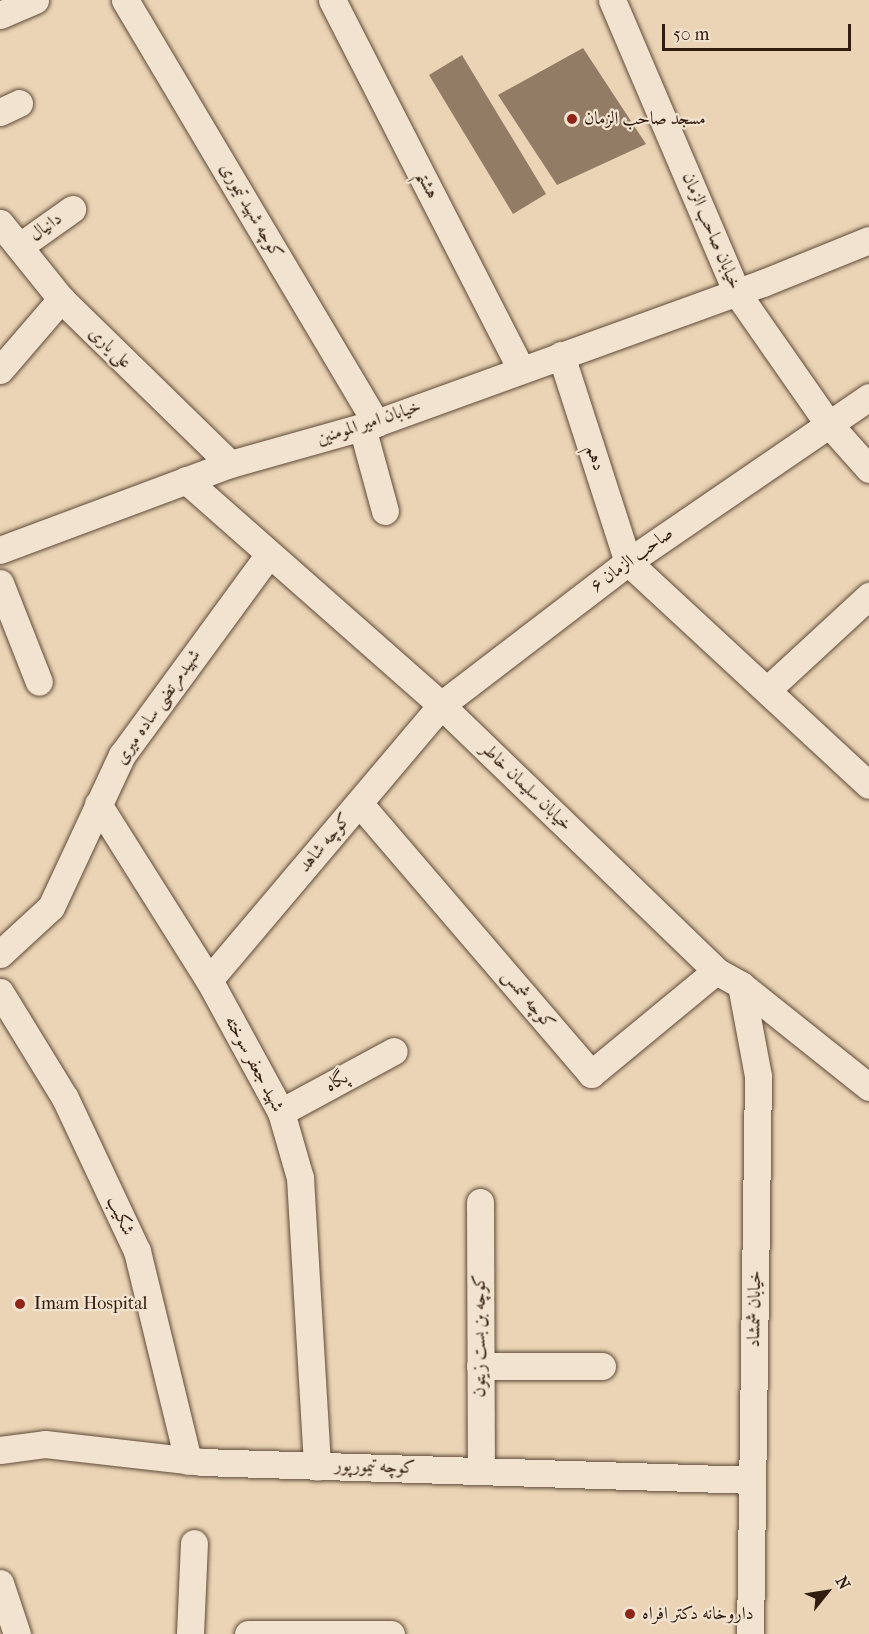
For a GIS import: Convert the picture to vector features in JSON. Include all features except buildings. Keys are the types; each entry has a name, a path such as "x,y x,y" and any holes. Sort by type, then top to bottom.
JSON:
{"street":[{"path":"0,15 35,0"},
{"name":"کوچه شهید تیموری","path":"125,0 369,425 385,511"},
{"name":"هشتم","path":"332,0 521,370"},
{"name":"خیابان صاحب الزمان","path":"612,0 737,293 827,422 869,469"},
{"name":"دانیال","path":"20,246 72,209"},
{"name":"علی یاری","path":"0,223 61,299 230,464"},
{"name":"خیابان امیر المومنین","path":"0,550 230,464 369,425 737,293 869,240"},
{"path":"0,370 61,299"},
{"name":"دهم","path":"561,355 628,562"},
{"name":"صاحب الزمان ۶","path":"441,705 628,562 827,422 869,397"},
{"name":"خیابان سلیمان خاطر","path":"186,480 441,705 716,971 741,985 869,1087"},
{"name":"شهیدمرتضی ساده میری","path":"0,954 51,907 122,755 269,554"},
{"path":"628,562 869,785"},
{"path":"0,584 39,682"},
{"path":"767,690 869,596"},
{"name":"کوچه شاهد","path":"209,980 441,705"},
{"name":"کوچه شمس","path":"359,803 591,1074 716,971"},
{"name":"شهید جعفر سوخته","path":"98,804 209,980 281,1112 300,1178 317,1466"},
{"name":"خیابان شمشاد","path":"741,985 758,1076 750,1634"},
{"name":"شکیب","path":"0,992 65,1098 137,1251 188,1461"},
{"name":"پگاه","path":"281,1112 394,1051"},
{"name":"کوچه بن بست زیتون","path":"480,1202 481,1470"},
{"path":"480,1366 602,1366"},
{"name":"کوچه تیمورپور","path":"0,1450 45,1444 188,1461 752,1480"},
{"path":"190,1634 194,1542"},
{"path":"0,1583 17,1634"},
{"path":"248,1634 392,1634"}],"place":[{"name":"مسجد صاحب الزمان","path":"572,119"},
{"name":"Imam Hospital","path":"20,1304"},
{"name":"داروخانه دکتر افراه","path":"630,1614"}]}
